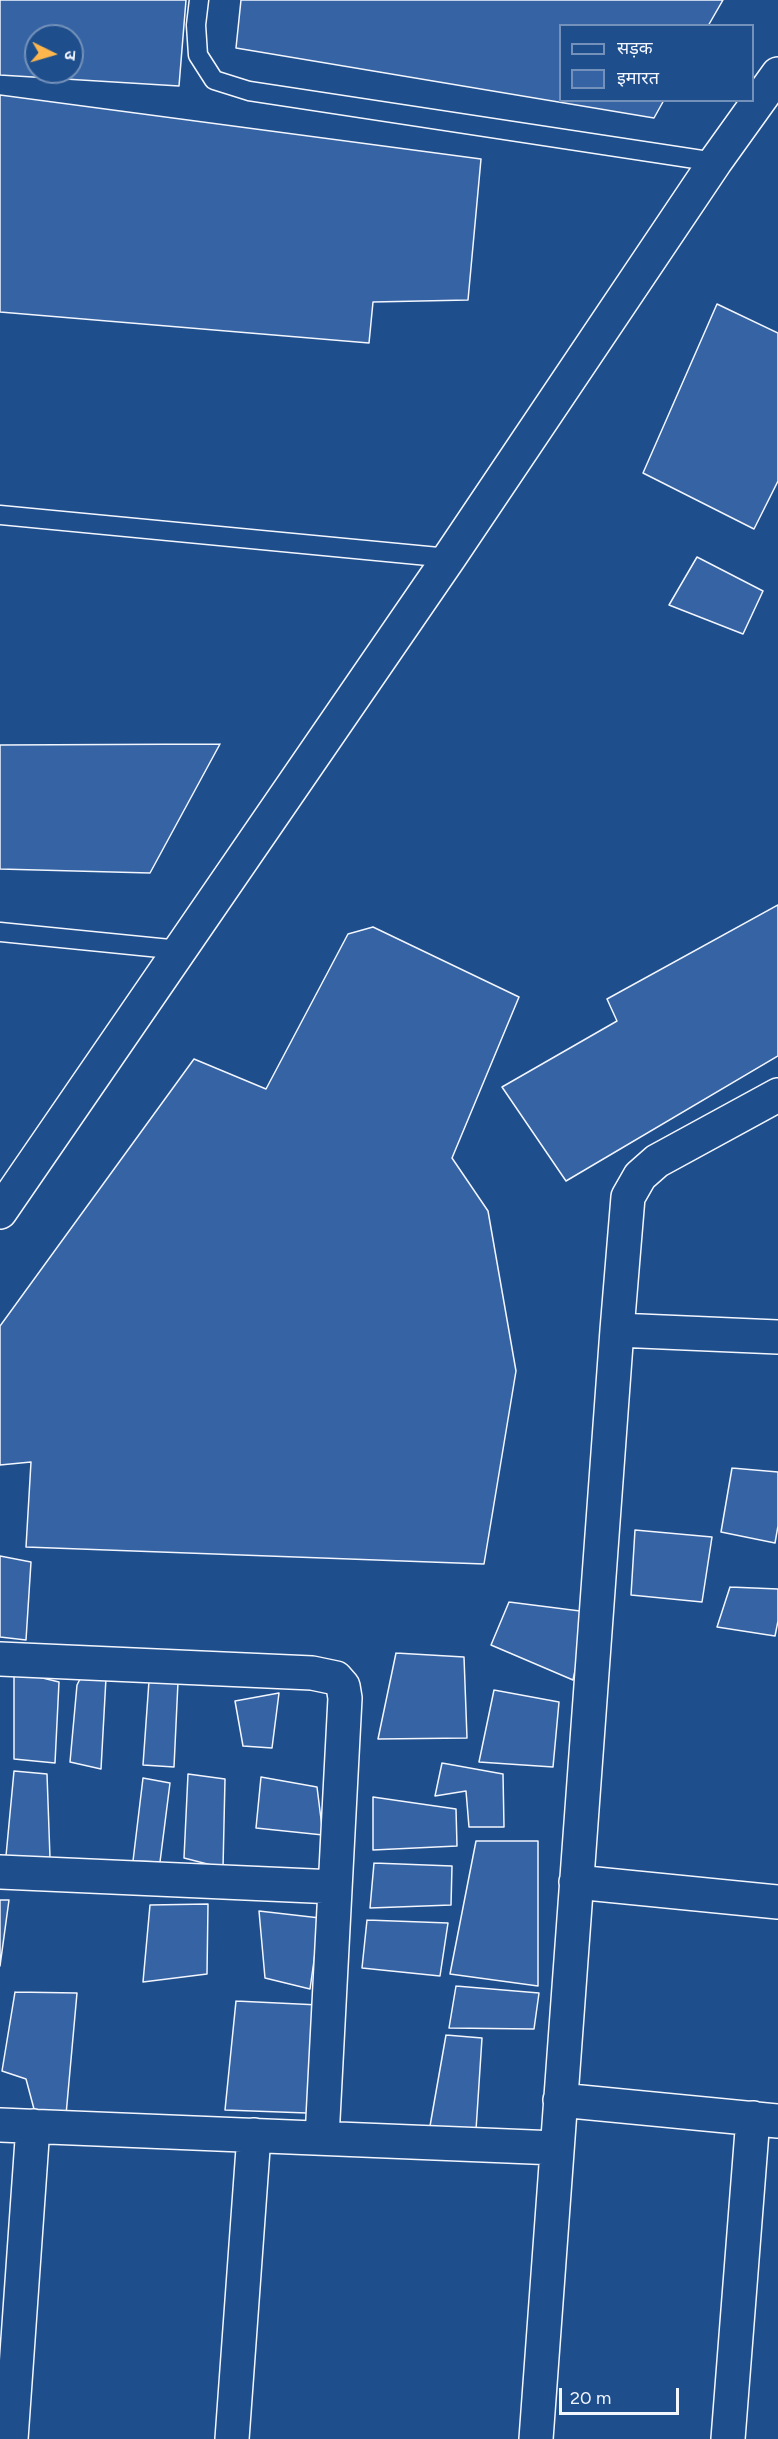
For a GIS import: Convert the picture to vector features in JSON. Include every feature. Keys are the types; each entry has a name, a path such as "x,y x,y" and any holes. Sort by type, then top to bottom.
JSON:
{"street":[{"path":"0,1212 449,558 715,162 778,74"},
{"path":"536,2439 616,1330 628,1197 640,1176 657,1161 778,1095"},
{"path":"616,1330 778,1337"},
{"path":"0,1659 312,1673 336,1678 343,1686 345,1698 322,2138"},
{"path":"0,1872 335,1887"},
{"path":"576,1882 778,1902"},
{"path":"560,2100 766,2119 728,2439"},
{"path":"0,2125 556,2148"},
{"path":"11,2439 33,2126"},
{"path":"232,2439 254,2135"}],"lane":[{"path":"199,0 196,25 198,55 214,80 241,88 715,162"},
{"path":"0,515 449,558"},
{"path":"0,932 180,950"}],"building":[{"path":"0,0 186,0 179,86 84,80 84,24 24,24 24,76 0,75"},
{"path":"241,0 723,0 709,24 559,24 559,102 663,102 654,118 236,48"},
{"path":"0,95 481,159 468,300 373,302 369,343 0,312"},
{"path":"717,304 778,333 778,481 754,529 643,473"},
{"path":"697,557 763,591 743,634 669,605"},
{"path":"220,744 150,873 0,869 0,745"},
{"path":"778,905 778,1056 566,1181 502,1087 617,1021 607,999"},
{"path":"373,927 519,997 452,1158 488,1211 516,1371 484,1564 26,1547 31,1462 0,1465 0,1326 194,1059 266,1089 348,934"},
{"path":"732,1468 778,1472 778,1526 775,1543 721,1532"},
{"path":"635,1530 712,1537 702,1602 631,1595"},
{"path":"0,1556 31,1562 26,1640 0,1637"},
{"path":"730,1587 778,1589 778,1621 775,1636 717,1627"},
{"path":"509,1602 588,1612 573,1680 491,1645"},
{"path":"396,1653 464,1657 467,1738 378,1739"},
{"path":"14,1671 59,1682 55,1763 14,1759"},
{"path":"106,1678 101,1769 70,1762 77,1685 80,1679"},
{"path":"149,1681 178,1682 174,1767 143,1765"},
{"path":"494,1690 559,1702 553,1767 479,1762"},
{"path":"279,1693 272,1748 243,1746 235,1701"},
{"path":"442,1763 503,1774 504,1827 469,1827 466,1791 435,1796"},
{"path":"14,1771 47,1774 50,1858 6,1856"},
{"path":"188,1774 225,1779 223,1868 184,1858"},
{"path":"261,1777 317,1787 323,1835 256,1828"},
{"path":"143,1778 170,1783 160,1862 133,1861"},
{"path":"373,1797 456,1809 457,1846 373,1850"},
{"path":"476,1841 538,1841 538,1986 450,1974"},
{"path":"374,1863 452,1866 451,1905 370,1908"},
{"path":"0,1900 9,1900 0,1966"},
{"path":"208,1904 207,1974 143,1982 150,1905"},
{"path":"259,1911 320,1918 310,1989 265,1978"},
{"path":"367,1920 448,1923 440,1976 362,1968"},
{"path":"456,1986 539,1993 534,2029 449,2028"},
{"path":"15,1992 77,1993 66,2115 34,2109 26,2079 2,2071"},
{"path":"236,2001 319,2005 307,2113 225,2110"},
{"path":"446,2035 482,2038 476,2130 430,2126"}]}
